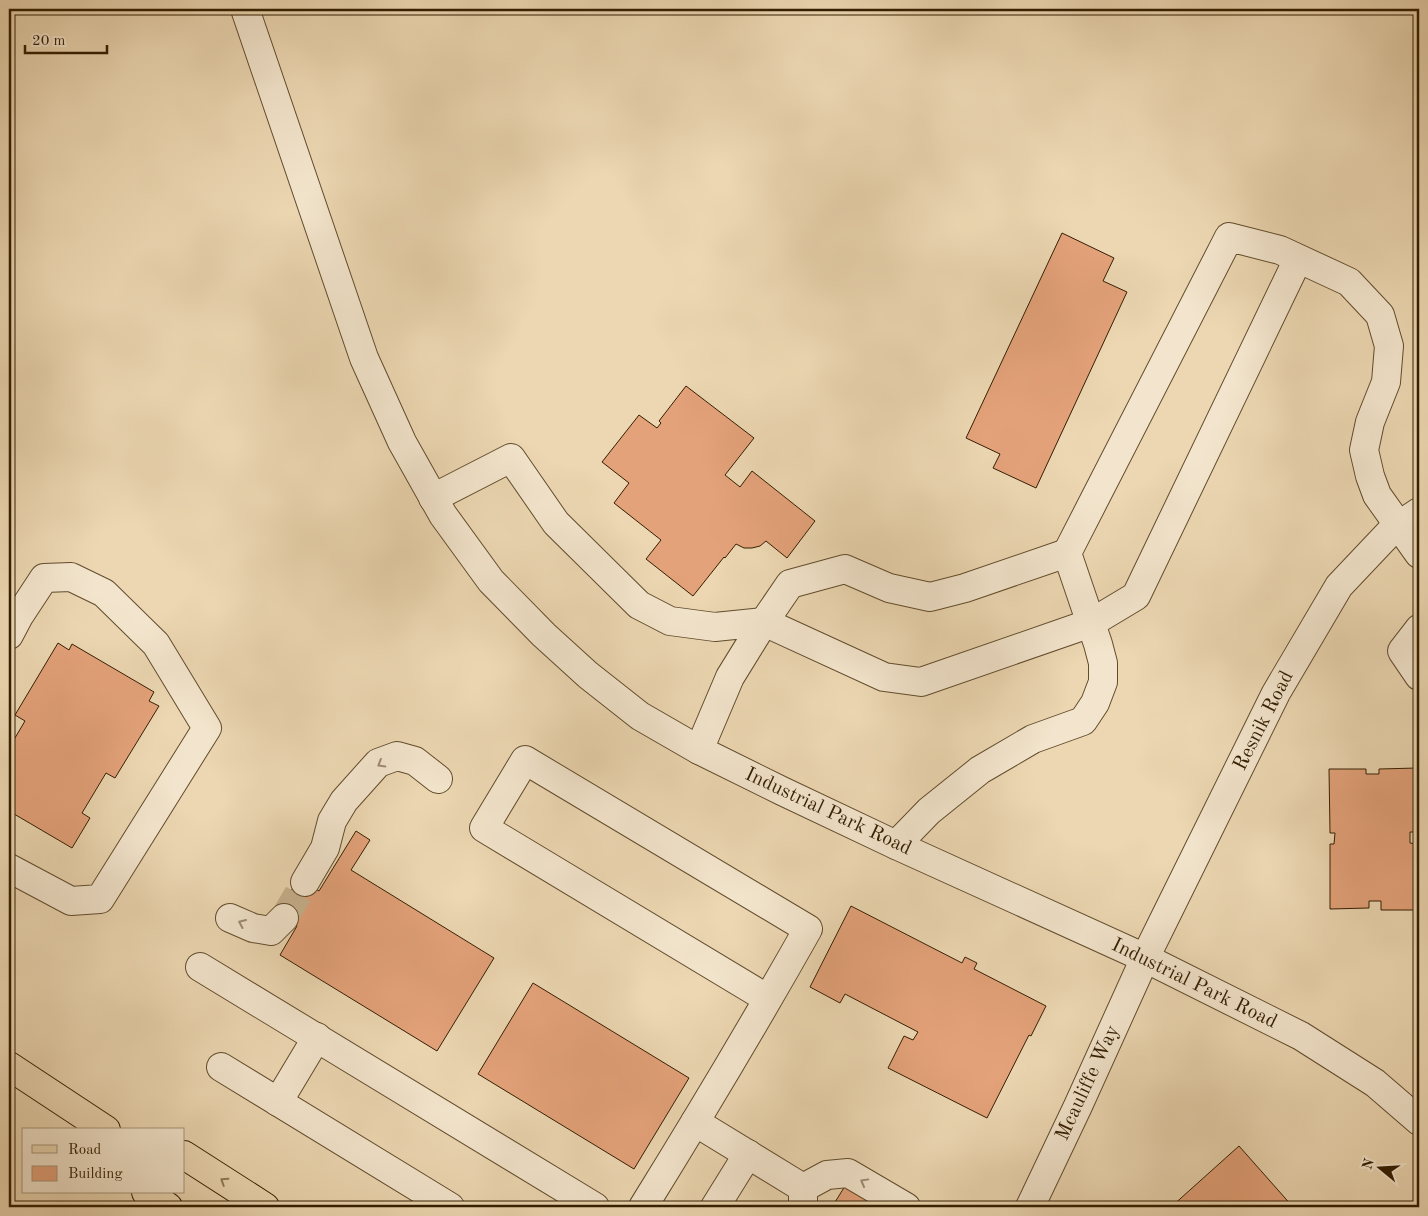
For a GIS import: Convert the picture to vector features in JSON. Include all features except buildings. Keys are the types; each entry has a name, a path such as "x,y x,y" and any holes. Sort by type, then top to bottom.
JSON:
{"main road":[{"path":"9,1066 103,1128"},
{"path":"185,1156 264,1207"},
{"path":"149,1194 168,1207"}],"street":[{"name":"Industrial Park Road","path":"245,9 364,358 402,442 443,515 491,581 544,635 640,716 699,750 896,845 1145,958 1301,1036 1375,1083 1419,1121"},
{"path":"699,750 730,677 790,584 845,569 889,588 930,597 965,588 1067,553 1229,237 1280,250 1350,282 1380,316 1389,346 1386,382 1370,422 1364,450 1370,476 1378,495 1409,519 1419,554"},
{"path":"433,498 512,458 556,523 639,605 670,621 706,626 715,627 764,622 884,677 921,682 1091,623 1136,596 1298,258"},
{"name":"Resnik Road","path":"1145,958 1276,693 1339,586 1392,530 1409,519"},
{"path":"896,845 929,812 980,770 1034,739 1083,721 1095,703 1103,682 1103,663 1067,553"},
{"path":"9,635 44,578 71,577 104,593 156,644 207,728 100,899 70,901 9,868"},
{"path":"1419,628 1402,651 1419,676"},
{"path":"310,885 322,873 325,848 332,821 344,801 378,763 397,756 415,761 438,779"},
{"path":"644,1207 768,999 808,929 525,760 484,828 768,999"},
{"path":"230,918 253,928 282,925"},
{"name":"Mcauliffe Way","path":"1030,1207 1145,958"},
{"path":"200,967 595,1207"},
{"path":"278,1102 317,1037"},
{"path":"221,1067 450,1207"},
{"path":"695,1122 748,1154 803,1198 827,1176 848,1173 906,1207"},
{"path":"715,1207 748,1154"}],"tunnel":[{"path":"284,918 305,882"}]}
